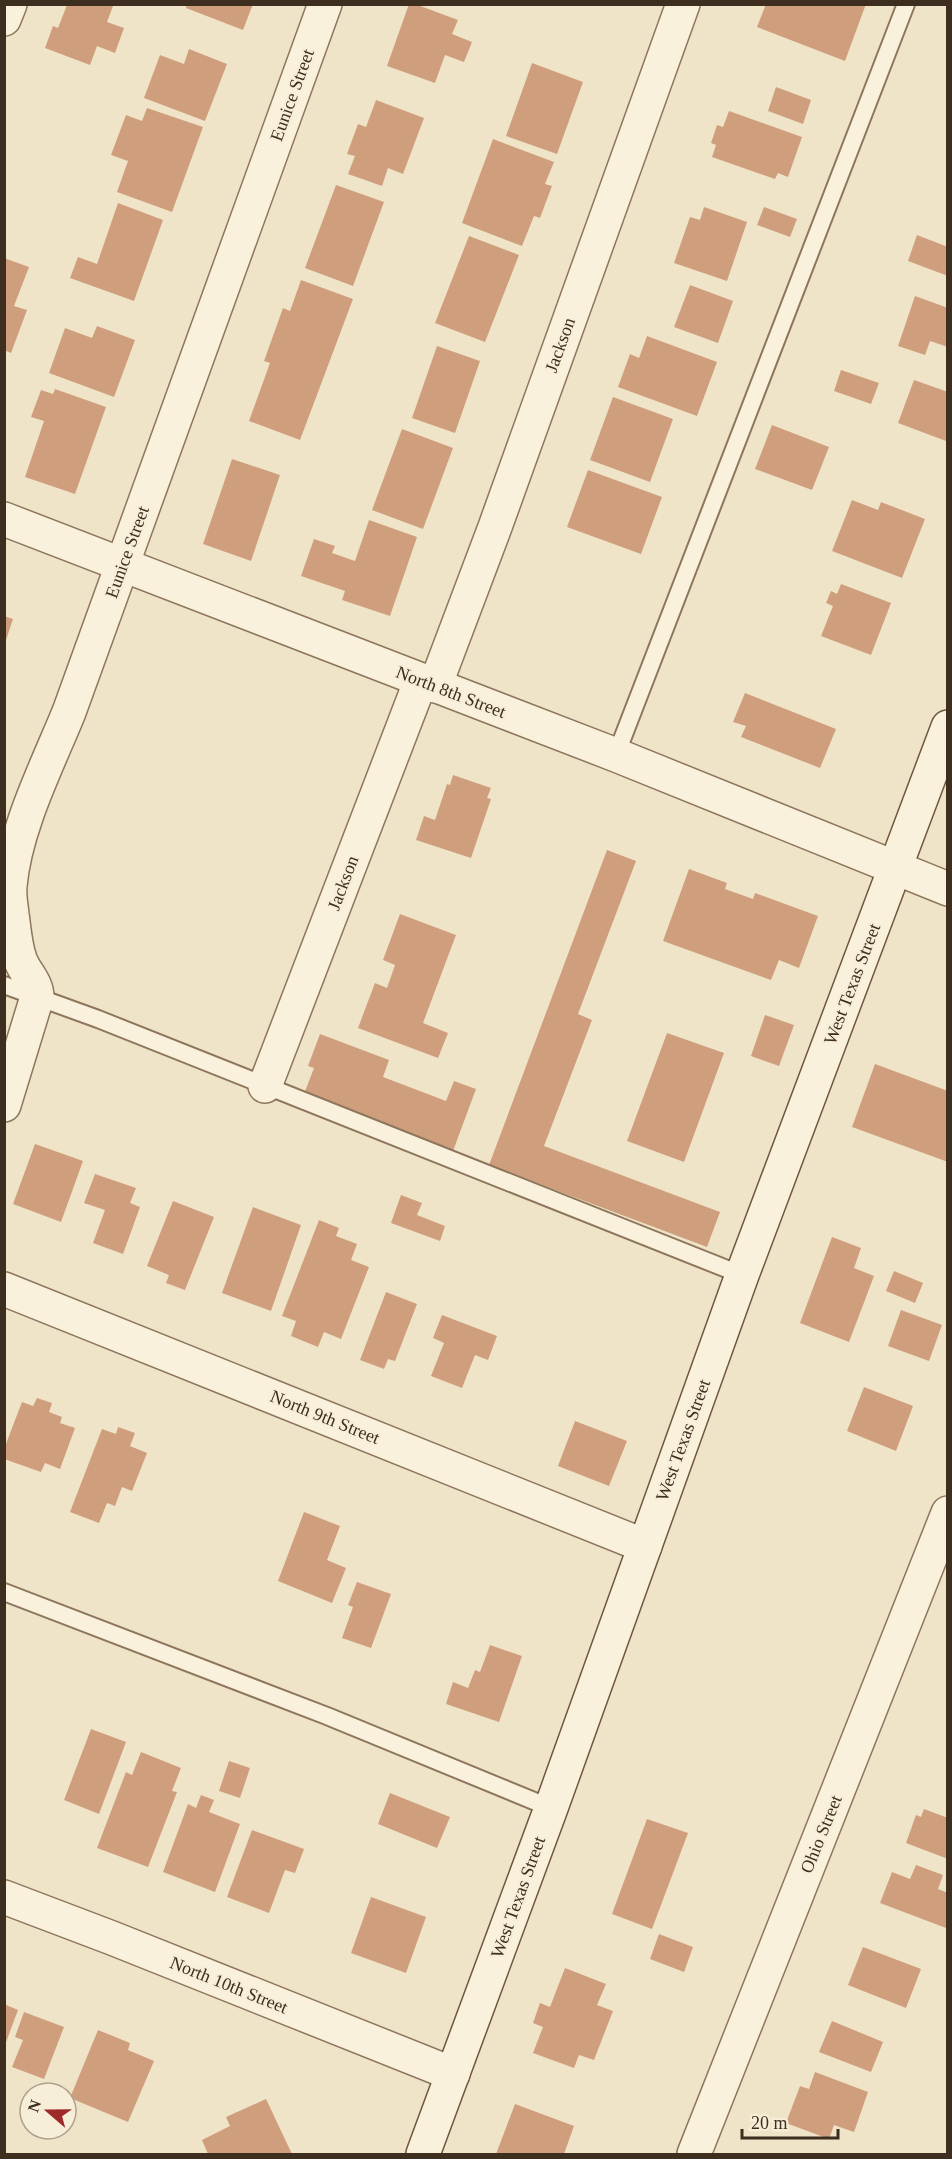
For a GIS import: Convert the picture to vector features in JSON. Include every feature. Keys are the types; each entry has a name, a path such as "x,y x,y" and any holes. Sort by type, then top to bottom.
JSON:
{"street":[{"path":"4,19 10,4"},
{"name":"Eunice Street","path":"37,997 33,981 20,960 9,889 13,866 29,811 69,712 325,4"},
{"name":"Jackson","path":"265,1086 428,683 499,516 683,4"},
{"name":"North 8th Street","path":"4,519 616,755 948,889"},
{"name":"West Texas Street","path":"423,2154 551,1808 742,1275 948,727"},
{"path":"4,1105 37,997"},
{"name":"North 9th Street","path":"4,1289 645,1546"},
{"name":"Ohio Street","path":"694,2154 948,1513"},
{"name":"North 10th Street","path":"4,1897 453,2074"}],"lane":[{"path":"616,755 906,4"},
{"path":"4,985 742,1275"},
{"path":"4,1592 327,1716 551,1808"}],"building":[{"path":"187,4 253,4 243,30 186,8"},
{"path":"409,4 415,4 458,20 452,34 472,42 464,62 445,55 435,83 387,66"},
{"path":"766,4 866,4 845,61 757,27"},
{"path":"67,5 113,6 107,22 124,28 115,53 97,46 90,65 45,48 53,26 58,28"},
{"path":"189,49 227,64 205,121 144,98 160,55 184,64"},
{"path":"532,63 583,82 557,154 506,136"},
{"path":"776,87 811,100 803,124 768,111"},
{"path":"376,100 424,118 403,174 388,168 382,186 348,174 355,156 347,154 358,124 366,127"},
{"path":"147,108 203,127 172,212 117,192 128,161 111,155 126,115 142,121"},
{"path":"729,111 802,137 788,177 778,173 775,179 712,157 716,145 711,143 717,125 723,127"},
{"path":"493,139 554,162 545,184 552,186 540,218 534,216 522,246 462,223"},
{"path":"336,185 384,202 353,286 305,268"},
{"path":"118,203 163,220 134,301 70,278 78,257 97,264"},
{"path":"704,207 747,222 727,281 674,263 690,217 700,220"},
{"path":"764,207 797,219 790,237 757,225"},
{"path":"917,235 948,247 948,276 908,261"},
{"path":"469,236 519,255 485,342 435,323"},
{"path":"4,258 29,267 14,306 27,310 11,353 4,350"},
{"path":"301,280 353,299 300,440 249,421 270,363 264,361 283,308 290,311"},
{"path":"690,285 733,301 718,343 674,327"},
{"path":"915,296 948,308 948,347 930,341 925,355 898,346"},
{"path":"97,326 135,340 114,397 49,373 65,328 92,338"},
{"path":"647,336 717,362 697,416 618,387 630,354 639,358"},
{"path":"437,346 480,361 455,433 412,418"},
{"path":"841,370 879,383 871,404 834,391"},
{"path":"914,380 948,392 946,441 898,423"},
{"path":"55,389 106,407 75,494 25,477 44,421 31,417 41,390 53,394"},
{"path":"613,397 673,419 650,482 590,460"},
{"path":"772,425 829,447 812,490 755,469"},
{"path":"402,429 453,448 423,529 372,510"},
{"path":"232,459 280,475 251,561 203,544"},
{"path":"588,470 662,497 641,554 567,527"},
{"path":"852,500 878,510 881,502 925,519 902,578 832,551"},
{"path":"369,520 417,537 390,616 342,600 345,591 301,576 314,539 335,546 332,553 355,561"},
{"path":"841,584 891,603 871,655 821,636 833,606 826,603 831,591 837,594"},
{"path":"4,616 13,619 5,643 4,643"},
{"path":"745,693 836,729 820,768 741,737 746,726 733,722"},
{"path":"453,775 491,788 487,798 491,799 471,858 416,840 424,816 435,820 447,784 450,785"},
{"path":"607,850 636,861 578,1014 592,1020 544,1146 720,1212 707,1247 489,1165"},
{"path":"689,869 727,883 725,889 753,899 755,893 818,916 799,968 779,960 771,980 663,941"},
{"path":"400,914 456,935 423,1023 448,1033 438,1058 358,1028 375,983 387,988 395,965 383,960"},
{"path":"765,1015 794,1025 779,1066 751,1056"},
{"path":"667,1033 724,1053 684,1162 627,1141"},
{"path":"320,1034 389,1060 383,1077 446,1101 454,1081 476,1089 453,1151 304,1094 314,1068 308,1066"},
{"path":"875,1064 948,1091 948,1162 852,1127"},
{"path":"35,1144 83,1161 61,1222 13,1204"},
{"path":"95,1174 136,1188 130,1203 140,1207 123,1254 93,1243 105,1210 84,1203"},
{"path":"401,1195 422,1203 417,1215 445,1226 440,1241 391,1223"},
{"path":"173,1201 214,1217 185,1290 166,1283 169,1275 147,1266"},
{"path":"253,1207 301,1225 271,1311 222,1293"},
{"path":"319,1220 339,1228 336,1236 357,1244 351,1260 369,1267 341,1339 324,1332 318,1347 291,1336 296,1321 282,1316"},
{"path":"832,1237 861,1248 854,1268 874,1276 849,1342 800,1323"},
{"path":"894,1271 923,1283 915,1303 886,1291"},
{"path":"386,1292 417,1304 395,1361 388,1359 384,1369 360,1360"},
{"path":"901,1310 942,1325 929,1361 888,1346"},
{"path":"442,1315 497,1336 488,1360 475,1355 462,1388 431,1376 444,1343 433,1338"},
{"path":"864,1387 913,1406 896,1451 847,1431"},
{"path":"37,1398 52,1403 49,1412 62,1417 60,1423 75,1428 60,1469 45,1463 41,1472 4,1459 4,1449 22,1402 33,1406"},
{"path":"575,1421 627,1441 609,1486 558,1466"},
{"path":"118,1427 135,1433 130,1446 147,1453 132,1491 122,1487 115,1506 107,1503 99,1523 70,1512 102,1429 116,1434"},
{"path":"304,1512 340,1526 327,1560 346,1568 332,1603 278,1581"},
{"path":"357,1582 391,1594 371,1648 342,1638 353,1607 348,1605"},
{"path":"490,1645 522,1656 499,1722 446,1704 453,1682 468,1688 475,1670 480,1672"},
{"path":"91,1729 126,1742 99,1814 64,1800"},
{"path":"141,1752 181,1768 172,1791 177,1792 148,1867 97,1848 126,1772 132,1775"},
{"path":"229,1761 250,1768 240,1798 219,1791"},
{"path":"390,1793 450,1817 437,1848 378,1824"},
{"path":"201,1795 214,1800 209,1812 240,1824 215,1892 163,1872 188,1804 196,1808"},
{"path":"924,1809 948,1818 948,1859 906,1843 916,1815 921,1817"},
{"path":"647,1819 688,1833 652,1929 612,1914"},
{"path":"252,1830 304,1849 295,1873 285,1870 269,1913 227,1897"},
{"path":"916,1865 943,1875 938,1889 948,1893 946,1928 880,1903 892,1872 910,1879"},
{"path":"371,1897 426,1917 406,1973 351,1953"},
{"path":"659,1934 693,1947 684,1972 650,1959"},
{"path":"863,1947 921,1969 906,2008 848,1985"},
{"path":"565,1968 606,1984 597,2005 613,2011 594,2060 579,2055 574,2068 533,2053 543,2027 533,2023 540,2003 550,2007"},
{"path":"4,2004 18,2010 5,2045 4,2044"},
{"path":"24,2012 64,2027 44,2079 12,2067 23,2040 15,2037"},
{"path":"832,2021 883,2042 871,2072 819,2052"},
{"path":"98,2030 130,2043 128,2050 154,2061 128,2122 78,2101 77,2081"},
{"path":"815,2072 868,2092 854,2132 834,2125 829,2139 786,2123 800,2086 809,2089"},
{"path":"266,2099 292,2154 208,2154 202,2140 230,2126 226,2117"},
{"path":"515,2104 574,2126 564,2154 496,2154"}]}
